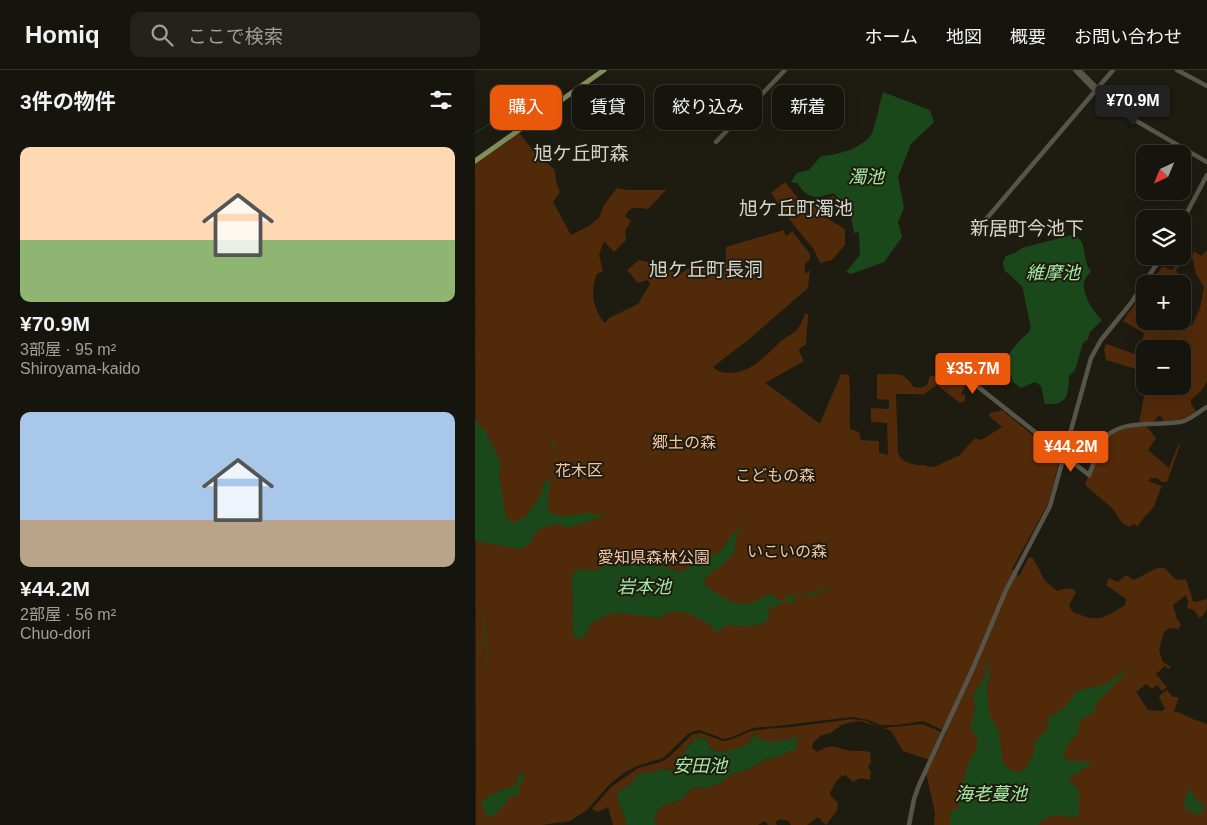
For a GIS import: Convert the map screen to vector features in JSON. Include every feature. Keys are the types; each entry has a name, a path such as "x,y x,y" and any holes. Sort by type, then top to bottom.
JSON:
{"main road":[{"path":"475,161 604,70"}],"street":[{"path":"716,142 785,70"},
{"path":"1075,70 1116,110 1207,160"},
{"path":"1079,70 1096,90"},
{"path":"976,230 1113,70"},
{"path":"1177,70 1207,86"},
{"path":"1188,210 1207,175"},
{"path":"909,825 919,785 974,666 1006,590 1049,506 1091,358 1101,340 1134,298 1156,265"},
{"path":"961,374 1089,475 1103,441 1113,431 1119,428 1184,421 1207,407"}],"green space":[{"name":"愛知県森林公園","path":"518,131 532,149 555,170 556,182 560,192 553,202 571,235 589,226 599,218 604,205 617,188 626,190 666,190 648,209 635,208 627,212 625,216 631,221 625,231 626,240 614,252 604,241 599,255 603,271 597,274 593,286 593,299 597,312 605,323 609,318 638,304 650,284 648,280 638,283 627,270 639,260 656,266 668,267 677,276 692,266 694,269 713,261 723,263 726,261 726,247 784,230 787,236 792,231 810,254 810,259 805,264 805,274 810,270 808,288 748,340 713,367 721,372 731,373 751,367 782,340 796,331 805,314 808,314 806,345 801,347 799,351 804,361 765,383 820,423 841,374 849,375 850,429 859,432 861,440 879,441 879,453 888,455 887,423 871,422 871,408 889,409 889,400 877,399 877,374 898,374 906,378 913,387 920,388 927,385 930,376 957,375 967,382 961,394 965,395 965,401 960,403 937,385 923,395 896,394 898,453 908,463 934,467 960,455 975,438 981,440 1002,427 989,416 990,413 1002,410 1057,455 1059,462 1048,504 1012,569 1019,576 1029,557 1033,558 1045,581 1057,591 1070,589 1076,592 1069,606 1073,612 1089,618 1101,618 1125,605 1126,599 1106,585 1109,578 1118,582 1126,575 1134,580 1157,568 1165,568 1176,580 1186,579 1193,601 1207,599 1205,612 1199,618 1194,610 1187,608 1188,601 1186,595 1173,605 1177,619 1181,624 1179,629 1170,628 1164,632 1159,651 1163,662 1171,667 1169,669 1165,666 1156,674 1167,687 1162,691 1157,685 1152,689 1146,684 1136,692 1148,710 1161,711 1165,709 1159,697 1167,690 1173,697 1179,697 1173,714 1176,711 1207,724 1207,825 934,825 935,813 926,773 947,732 923,721 898,725 880,725 869,720 852,717 753,728 724,739 699,730 689,733 663,758 625,772 609,785 587,810 570,821 542,825 476,825 475,161"},
{"path":"785,182 803,205 833,196 840,203 824,205 820,214 845,229 845,245 832,260 820,263 813,248 792,223 771,193"},
{"path":"1207,250 1207,381 1203,389 1191,400 1191,404 1196,411 1181,419 1164,421 1162,417 1158,416 1154,422 1139,423 1144,395 1191,395 1191,340 1143,340 1144,333 1139,330 1191,330 1191,326 1200,308 1204,287 1196,274 1192,256 1194,251 1201,256"},
{"path":"1175,265 1180,265 1176,270 1178,275 1156,275 1163,266 1171,270 1174,269"},
{"path":"1136,303 1136,328 1123,321"},
{"path":"1106,344 1135,354 1136,369 1106,360 1104,349"},
{"path":"1146,426 1156,438 1148,450 1169,468 1179,443 1180,445 1167,482 1162,482 1157,478 1151,478 1148,481 1162,486 1154,506 1138,527 1134,524 1129,527 1122,523 1113,509 1085,485 1099,450 1110,436 1119,431"},
{"path":"853,719 866,721 876,726 860,721 847,723 831,733 821,735 813,743 812,748 817,752 832,746 849,751 870,752 871,763 868,767 871,772 870,780 860,778 853,782 846,775 838,779 830,793 838,803 837,811 826,825 818,817 807,825 791,825 789,821 780,819 775,822 777,825 768,825 765,821 758,825 657,825 654,819 656,812 664,805 681,800 688,791 696,787 706,788 720,783 730,775 749,769 767,759 796,750 798,738 769,742 761,740 754,734 747,745 728,751 710,748 707,740 702,737 690,743 675,769 662,769 642,777 632,784 617,797 627,825 613,825 608,807 597,812 592,809 611,787 638,768 661,762 669,757 693,734 701,733 723,741 751,731"},
{"path":"922,724 941,732 930,760 903,751 891,731 883,728"}],"water":[{"name":"濁池","path":"883,92 930,110 934,122 911,144 898,177 904,208 898,222 902,237 884,262 851,274 846,272 860,255 859,232 854,233 848,202 838,198 834,193 813,197 805,193 797,183 791,182 797,173 809,170 821,156 855,148 866,140 873,132"},
{"name":"維摩池","path":"1072,235 1078,237 1081,241 1086,261 1091,271 1084,282 1086,297 1102,320 1090,332 1088,339 1083,343 1075,370 1069,376 1066,398 1059,403 1045,404 1041,386 1035,382 1021,388 1013,382 1011,375 1007,373 994,382 1002,373 1010,353 1031,328 1022,286 1004,270 1003,262 1006,256 1022,248"},
{"path":"475,419 480,427 485,430 501,463 499,475 506,519 514,522 526,516 541,495 544,484 552,475 549,483 551,485 549,487 548,500 550,513 564,516 599,514 611,507 605,513 594,519 569,528 564,525 553,524 542,528 534,535 531,540 532,543 520,549 475,541"},
{"path":"554,441 555,454 554,448 552,448 552,442"},
{"name":"岩本池","path":"747,523 738,532 733,554 704,580 705,585 710,589 733,602 746,604 770,594 782,601 786,600 787,594 805,594 833,586 813,595 793,597 792,599 796,600 791,604 788,601 774,607 768,607 770,616 760,624 755,626 727,625 719,633 699,618 674,611 660,618 621,613 610,614 591,623 586,635 578,640 573,635 572,575 579,569 594,571 606,565 639,560 648,555 656,556 661,552 659,559 661,564 666,568 673,568 678,573 709,556 717,554 725,546 732,534"},
{"name":"海老蔓池","path":"991,653 990,660 986,665 990,674 987,687 989,713 999,733 1003,764 1016,773 1026,768 1034,752 1035,742 1049,727 1047,719 1065,707 1077,691 1106,684 1131,667 1096,703 1094,712 1079,721 1078,733 1071,739 1063,754 1069,761 1094,762 1068,779 1079,791 1079,815 1069,818 1056,815 1037,825 950,825 950,812 959,808 961,790 969,760 974,755 978,740 970,727 975,711 973,694 981,684 985,674 984,665 990,659"},
{"name":"安田池","path":"754,734 761,740 774,742 798,737 796,750 775,758 766,759 749,769 730,775 720,783 706,788 696,787 688,791 681,800 664,805 656,812 654,819 657,825 627,825 617,797 619,791 630,785 636,776 660,769 673,770 677,768 684,751 695,739 702,737 707,740 710,748 724,751 747,745"},
{"path":"520,770 525,779 520,784 518,795 509,797 506,803 493,816 491,817 486,814 482,808 483,800 496,792 516,785"},
{"path":"1189,787 1196,800 1203,804 1204,810 1200,815 1186,810 1184,801"}],"waterway":[{"path":"475,133 490,123"},
{"path":"475,603 482,612 485,622 483,638 480,644"},
{"path":"484,633 488,655 484,669"},
{"path":"477,651 479,646"}],"district":[{"name":"旭ケ丘町森","path":"581,153"},
{"name":"旭ケ丘町濁池","path":"796,208"},
{"name":"新居町今池下","path":"1027,228"},
{"name":"旭ケ丘町長洞","path":"706,269"}],"park label":[{"name":"郷土の森","path":"684,442"},
{"name":"花木区","path":"579,470"},
{"name":"こどもの森","path":"775,475"},
{"name":"いこいの森","path":"787,551"}]}
